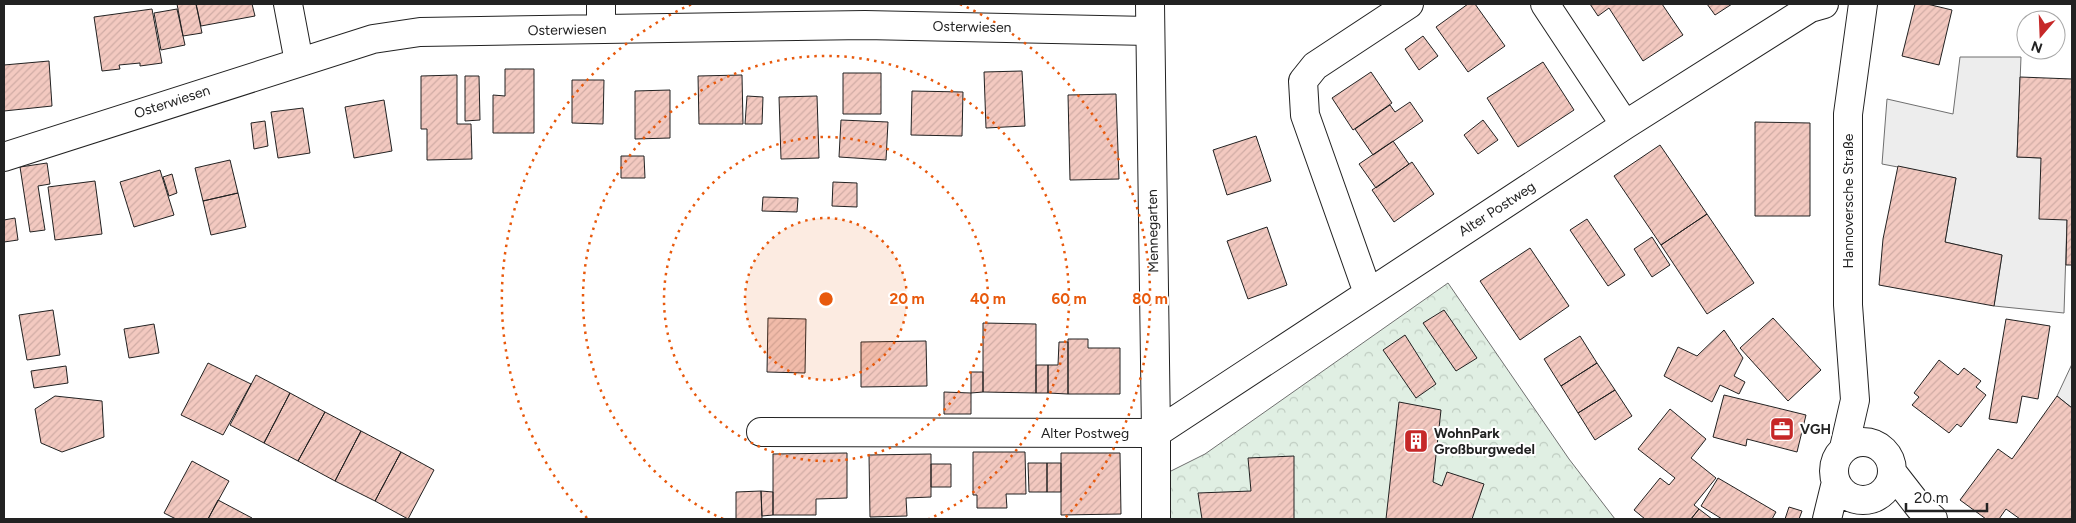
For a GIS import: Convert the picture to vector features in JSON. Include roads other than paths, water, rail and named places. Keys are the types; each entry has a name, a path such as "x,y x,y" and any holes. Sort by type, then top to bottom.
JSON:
{"street":[{"path":"288,4 299,62"},
{"name":"Mennegarten","path":"1150,4 1156,519"},
{"path":"1368,294 1304,115 1303,81 1315,66 1409,4"},
{"path":"1545,4 1625,125"},
{"name":"Alter Postweg","path":"761,432 1156,433 1625,125 1810,8 1824,4"},
{"name":"Hannoversche Straße","path":"1844,448 1855,400 1848,305 1848,114 1863,4"},
{"name":"Osterwiesen","path":"4,158 373,39 420,32 601,17 866,14 1149,31"},
{"name":"Hannoversche Straße","path":"1855,400 1876,445"},
{"path":"1860,442 1876,445 1888,456 1892,472 1926,514 1841,490 1836,482 1834,463 1844,448 1860,442"},
{"path":"1839,519 1868,497 1886,489 1892,472"},
{"path":"1827,519 1836,482"}],"place":[{"name":"VGH","path":"1782,429"},
{"name":"WohnPark Großburgwedel","path":"1416,441"}]}
